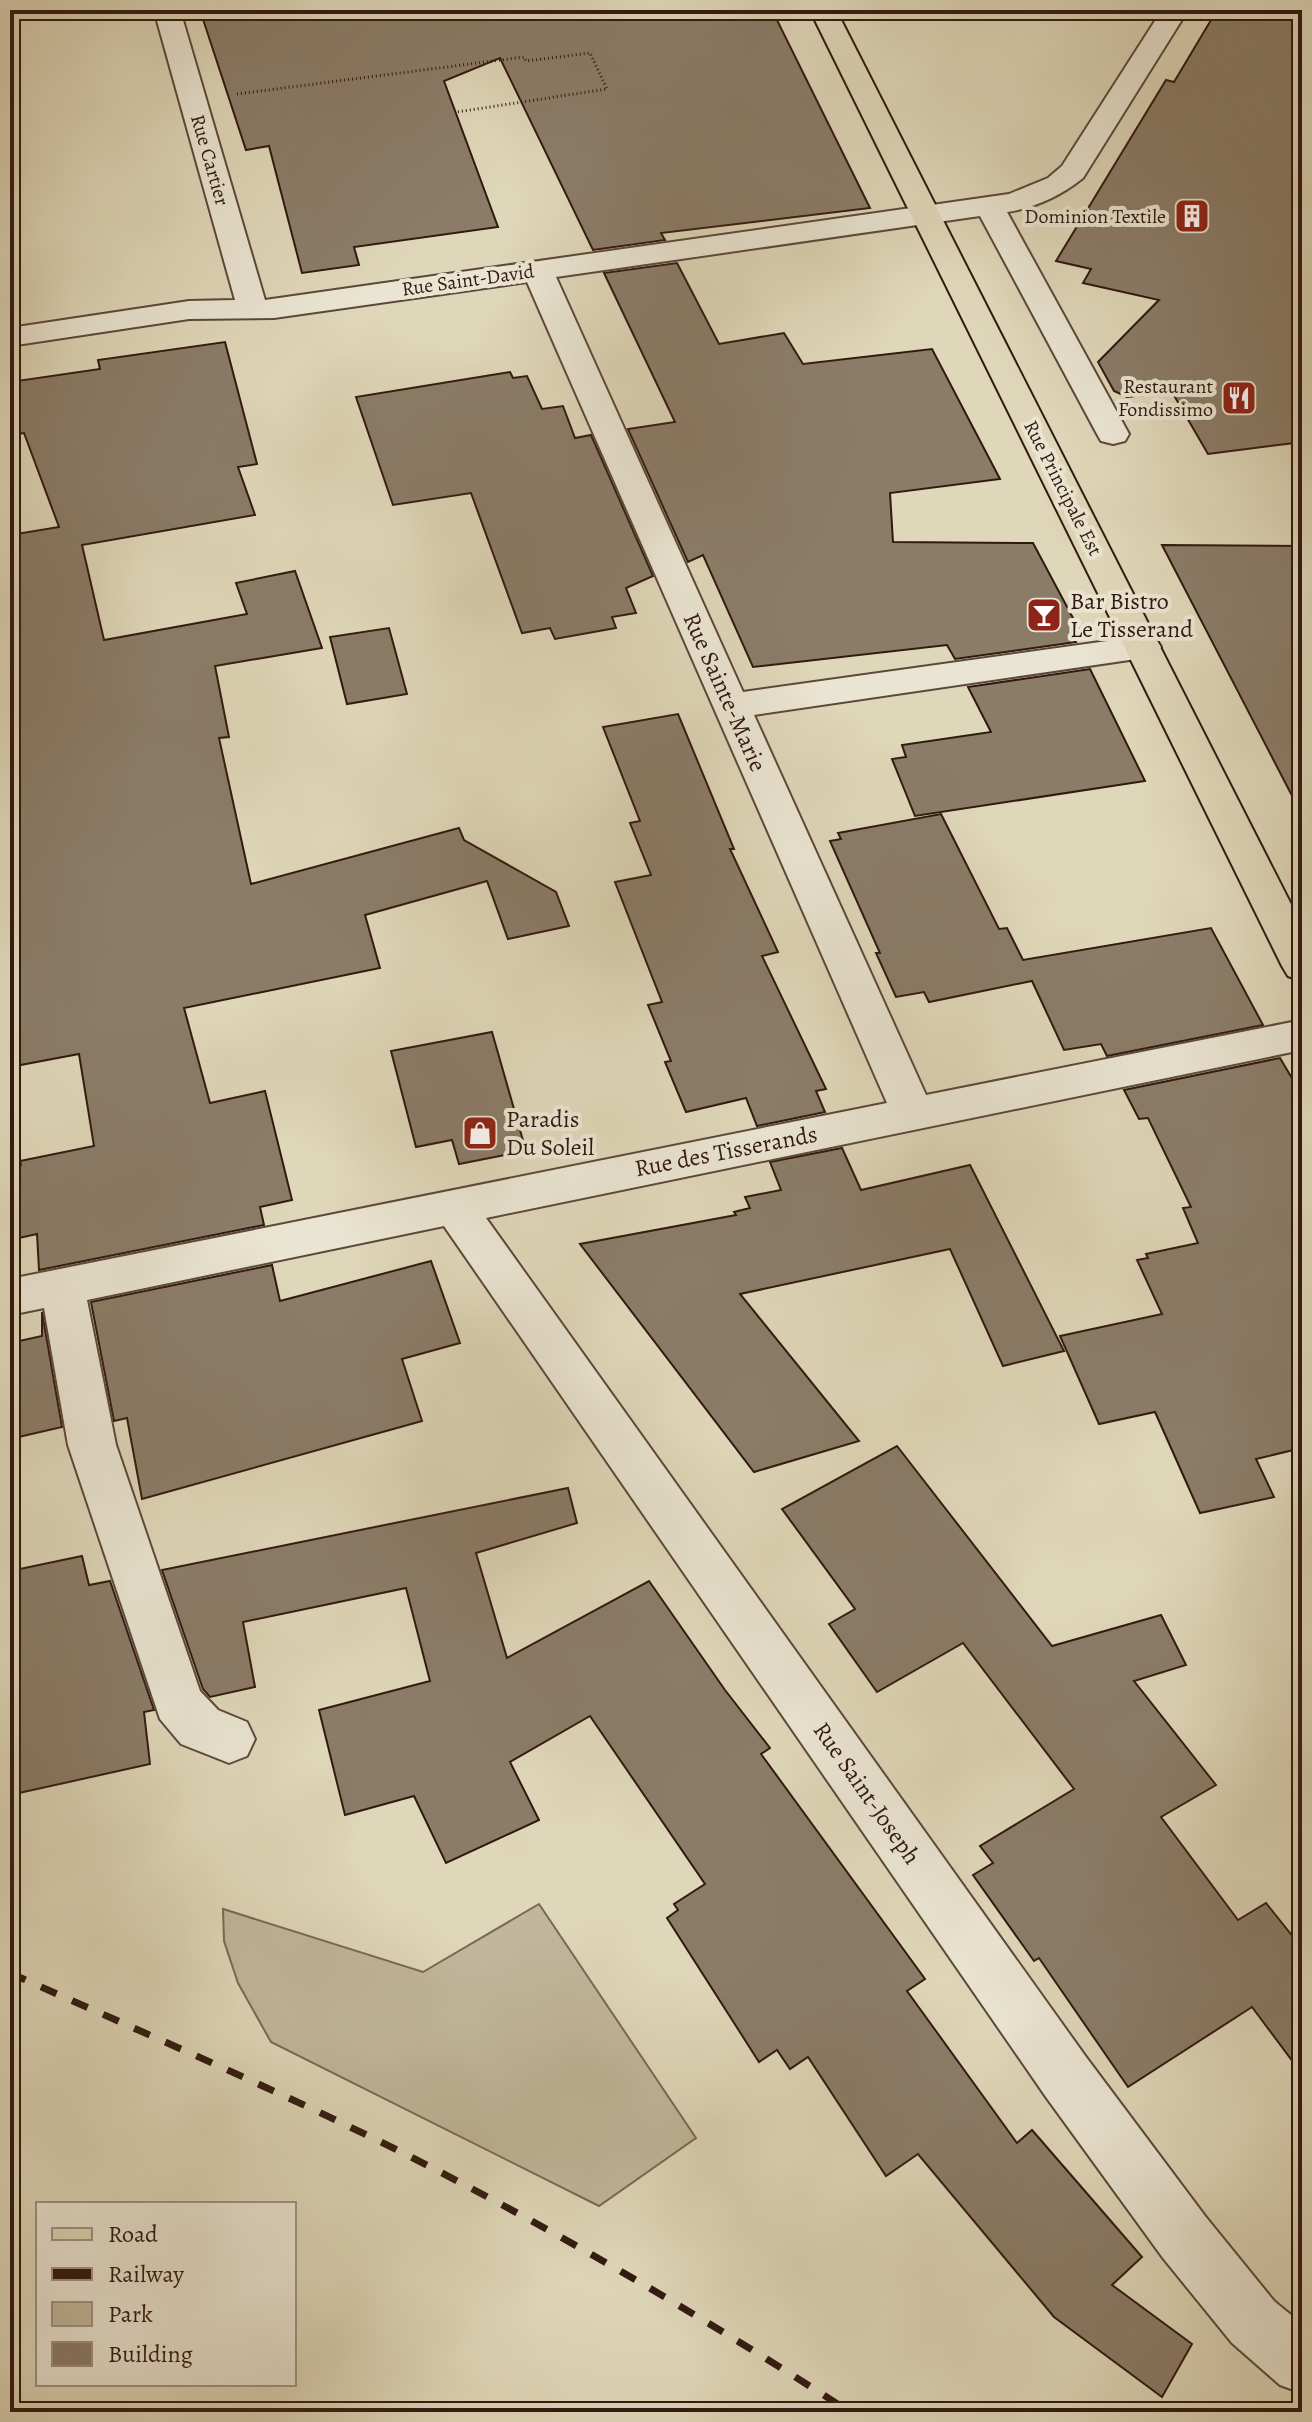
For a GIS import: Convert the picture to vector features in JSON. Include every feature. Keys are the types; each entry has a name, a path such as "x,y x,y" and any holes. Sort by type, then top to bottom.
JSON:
{"main road":[{"name":"Rue Principale Est","path":"823,10 1302,966"}],"street":[{"name":"Rue Cartier","path":"167,10 253,310"},
{"name":"Rue Saint-David","path":"10,337 189,310 253,310 990,207 1039,194 1073,172 1175,10"},
{"path":"990,207 1113,434"},
{"name":"Rue Sainte-Marie","path":"537,270 913,1114"},
{"path":"731,706 1143,647"},
{"name":"Rue des Tisserands","path":"10,1297 1302,1035"},
{"name":"Rue Saint-Joseph","path":"453,1205 1075,2089 1184,2237 1253,2322 1302,2363"},
{"path":"62,1286 92,1445 178,1702 187,1718 201,1730 229,1739"}],"path":[{"path":"192,99 524,57 526,61 590,53 607,86 604,91 596,93 457,112"}],"green space":[{"path":"539,1904 696,2138 599,2206 271,2042 238,1983 224,1941 223,1909 423,1972"}],"building":[{"path":"200,10 772,10 870,208 661,233 665,240 593,250 500,58 444,81 498,227 354,247 359,265 302,273 269,146 246,150"},
{"name":"Dominion Textile","path":"1217,10 1302,10 1302,442 1208,454 1172,392 1127,397 1114,391 1098,362 1159,300 1083,283 1091,269 1056,261 1166,80 1174,82"},
{"path":"677,263 719,344 784,333 803,364 932,349 1000,479 890,493 893,542 1033,543 1082,635 1073,636 1076,642 955,659 947,645 753,667 703,555 688,562 628,429 675,422 604,273"},
{"path":"225,342 257,464 238,467 255,515 82,545 104,640 247,614 236,583 295,571 322,648 215,666 229,737 219,738 251,884 459,828 464,840 556,892 569,926 508,939 487,881 365,915 380,968 184,1008 210,1103 265,1091 292,1200 260,1207 264,1225 39,1270 37,1234 10,1240 10,1167 21,1165 20,1161 94,1146 79,1054 10,1067 10,535 59,527 24,433 10,435 10,382 100,369 98,360"},
{"path":"510,372 513,378 527,376 542,409 563,406 575,438 591,435 653,576 626,588 636,613 612,617 616,628 555,639 550,628 522,633 471,493 393,505 356,397"},
{"path":"1162,545 1302,546 1302,815"},
{"path":"389,628 407,694 347,704 330,637"},
{"path":"1090,669 1145,781 915,816 892,759 906,757 902,745 991,732 968,687"},
{"path":"678,714 734,849 730,849 778,952 762,956 826,1089 816,1091 825,1112 757,1126 746,1098 686,1112 665,1062 671,1061 648,1005 662,1002 615,882 651,875 630,823 640,821 603,727"},
{"path":"941,814 999,929 1007,928 1023,960 1211,928 1263,1025 1107,1056 1101,1044 1064,1050 1032,981 929,1002 924,992 896,997 876,953 880,953 830,841 841,839 838,833"},
{"path":"492,1032 526,1151 459,1164 452,1140 416,1147 391,1051"},
{"path":"1280,1058 1302,1095 1302,1448 1256,1459 1274,1497 1200,1513 1155,1412 1099,1424 1060,1336 1162,1314 1137,1260 1148,1258 1146,1254 1198,1243 1183,1208 1191,1207 1148,1118 1139,1119 1124,1090"},
{"path":"842,1148 861,1190 970,1165 1064,1351 1003,1366 950,1249 740,1294 859,1441 754,1472 580,1244 736,1215 734,1212 750,1208 745,1197 781,1190 770,1162"},
{"path":"431,1261 460,1343 402,1359 422,1421 142,1499 127,1418 114,1421 91,1302 272,1265 280,1301"},
{"path":"42,1312 62,1427 10,1439 10,1343 42,1336"},
{"path":"897,1446 1052,1646 1161,1615 1186,1665 1134,1681 1216,1785 1161,1817 1238,1920 1266,1903 1302,1948 1302,2074 1252,2007 1128,2087 1039,1958 1034,1961 973,1875 993,1863 980,1846 1074,1789 963,1643 877,1692 829,1624 855,1609 782,1509"},
{"path":"568,1488 577,1523 476,1553 507,1658 649,1581 725,1690 770,1748 761,1754 925,1979 907,1991 1017,2143 1032,2130 1142,2257 1112,2285 1192,2344 1162,2397 1054,2317 918,2154 886,2176 808,2057 790,2069 777,2050 759,2062 667,1918 678,1910 674,1904 705,1884 590,1716 510,1762 539,1820 446,1863 414,1796 345,1815 319,1710 430,1681 406,1588 243,1622 255,1687 210,1697 203,1689 162,1570"},
{"path":"82,1556 89,1585 110,1581 154,1710 144,1712 150,1764 19,1793 16,1758 10,1759 10,1571"}],"railway":[{"path":"10,1973 312,2109 467,2186 634,2279 850,2412"}],"place":[{"name":"Dominion Textile","path":"1192,216"},
{"name":"Restaurant Fondissimo","path":"1239,398"},
{"name":"Bar Bistro Le Tisserand","path":"1044,615"},
{"name":"Paradis Du Soleil","path":"480,1133"}]}
